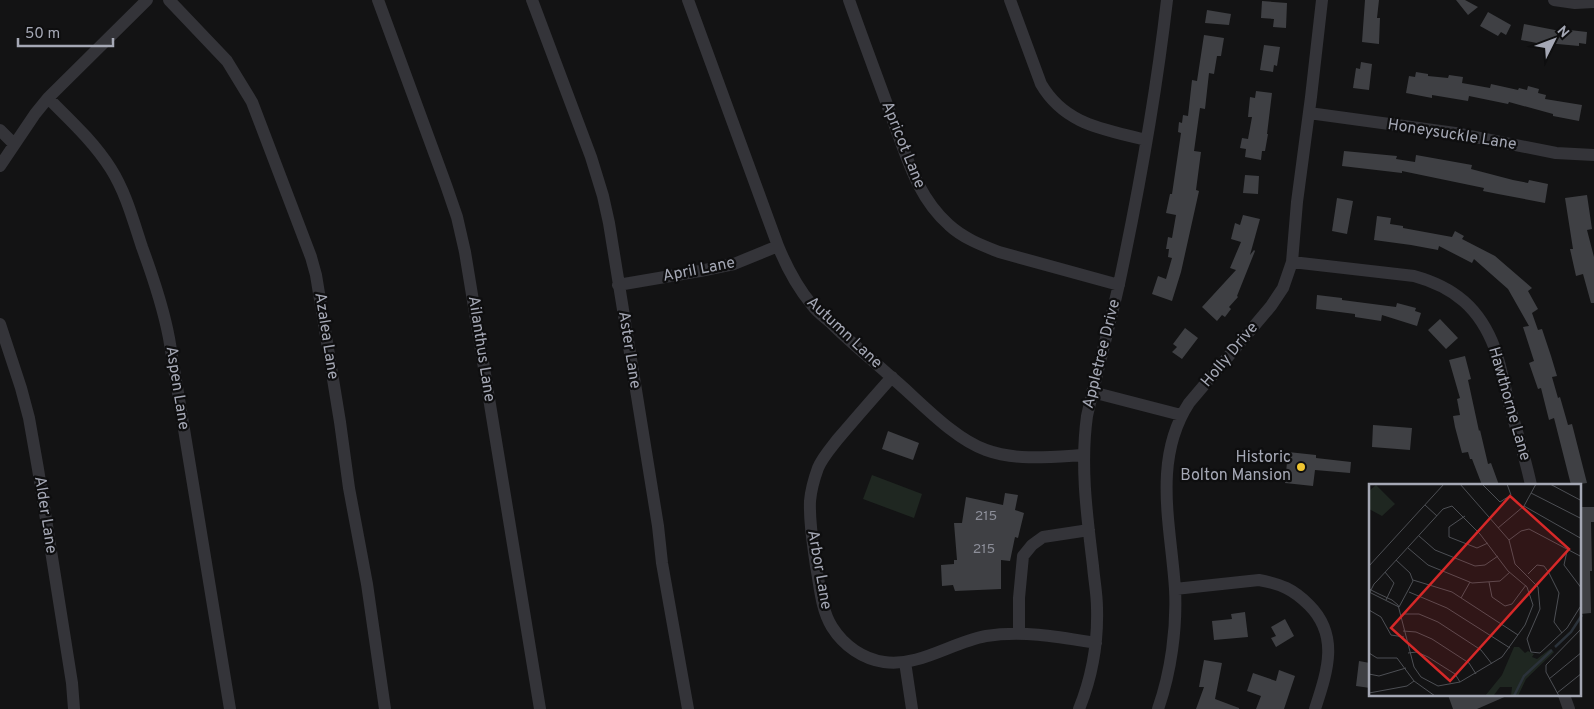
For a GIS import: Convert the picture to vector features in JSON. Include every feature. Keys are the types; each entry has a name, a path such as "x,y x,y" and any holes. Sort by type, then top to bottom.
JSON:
{"street":[{"path":"0,166 48,98 147,0"},
{"name":"Azalea Lane","path":"169,0 227,62 252,102 316,276 349,488 367,584 385,709"},
{"name":"Ailanthus Lane","path":"378,0 446,185 457,217 465,252 540,709"},
{"name":"Aster Lane","path":"532,0 591,157 609,223 688,709"},
{"name":"Autumn Lane","path":"688,0 786,267 813,307 947,426 966,440 985,450 1001,454 1024,456 1083,455"},
{"name":"Apricot Lane","path":"849,0 916,182 927,201 942,219 961,234 999,252 1119,284"},
{"path":"1010,0 1041,84 1048,96 1059,108 1078,120 1103,129 1146,140"},
{"name":"Appletree Drive","path":"1079,709 1089,679 1096,644 1097,606 1083,455 1086,424 1092,392 1119,284 1137,196 1167,0"},
{"name":"Holly Drive","path":"1158,709 1167,676 1174,634 1175,588 1166,496 1167,461 1171,439 1189,403 1271,306 1283,288 1292,262 1297,202 1322,0"},
{"path":"1554,0 1575,3 1594,2"},
{"name":"Aspen Lane","path":"48,98 83,133 112,170 129,206 156,285 169,338 230,709"},
{"name":"Honeysuckle Lane","path":"1309,113 1455,133 1556,153 1594,156"},
{"path":"0,130 14,144"},
{"name":"April Lane","path":"618,285 734,264 778,246"},
{"name":"Hawthorne Lane","path":"1292,262 1414,276 1427,279 1456,293 1478,316 1494,347 1531,484"},
{"name":"Alder Lane","path":"0,324 21,388 38,469 72,683 74,709"},
{"name":"Arbor Lane","path":"892,377 828,452 819,466 813,483 810,501 811,530 822,604 832,627 852,649 869,659 885,662 915,660 970,640 986,636 1020,633 1060,637 1096,644"},
{"path":"1092,392 1181,416"},
{"path":"1020,633 1019,598 1023,556 1032,545 1043,537 1089,530"},
{"path":"1175,588 1259,580 1272,582 1297,593 1320,618 1326,631 1329,647 1328,660 1315,709"},
{"path":"905,662 912,709"},
{"path":"1564,696 1569,709"}],"shaded area":[{"path":"872,475 922,494 914,518 863,499"}],"building":[{"path":"1365,0 1379,0 1377,18 1380,18 1379,44 1362,42"},
{"path":"1456,0 1465,0 1478,7 1468,15"},
{"path":"1262,1 1287,3 1286,28 1273,27 1274,19 1261,18"},
{"path":"1207,10 1231,14 1229,25 1205,23"},
{"path":"1488,12 1511,25 1506,35 1501,32 1498,36 1480,26"},
{"path":"1524,24 1560,31 1561,29 1587,32 1586,44 1579,43 1579,46 1547,43 1547,45 1521,40"},
{"path":"1204,35 1224,38 1221,56 1217,56 1214,74 1209,73 1205,109 1200,108 1194,151 1201,152 1196,190 1199,191 1181,272 1172,301 1152,294 1158,276 1166,279 1172,258 1168,257 1169,249 1166,249 1168,237 1172,238 1176,215 1166,213 1170,194 1172,194 1181,133 1178,132 1179,122 1182,123 1183,115 1188,116 1192,80 1197,81"},
{"path":"1264,45 1280,47 1277,66 1274,65 1273,72 1260,70"},
{"path":"1361,62 1372,64 1369,90 1353,88 1356,68 1360,69"},
{"path":"1416,72 1428,74 1428,76 1448,78 1449,75 1463,77 1462,83 1490,88 1491,84 1518,90 1519,88 1527,90 1528,86 1539,89 1538,93 1546,95 1545,99 1582,105 1579,121 1553,116 1553,114 1509,102 1508,104 1469,96 1468,101 1432,95 1432,98 1406,93 1409,76 1415,77"},
{"path":"1256,91 1272,93 1268,134 1265,151 1262,151 1261,160 1245,157 1246,149 1240,148 1242,138 1248,139 1252,117 1248,117 1250,97 1255,98"},
{"path":"1344,151 1397,156 1396,159 1415,162 1416,155 1472,165 1471,169 1513,180 1528,183 1529,180 1548,184 1545,203 1483,191 1484,188 1402,171 1402,173 1342,166"},
{"path":"1245,175 1259,176 1258,194 1243,193"},
{"path":"1587,195 1592,229 1587,230 1594,257 1594,303 1591,303 1583,274 1576,276 1570,249 1573,249 1565,198"},
{"path":"1337,198 1353,201 1347,234 1332,231"},
{"path":"1243,215 1260,219 1250,255 1255,251 1238,297 1229,307 1231,309 1225,317 1222,315 1217,321 1202,307 1236,270 1230,268 1241,242 1231,239 1235,223 1240,225"},
{"path":"1377,216 1391,218 1390,224 1403,226 1403,228 1452,237 1455,231 1464,236 1462,239 1495,256 1532,288 1528,291 1538,309 1532,313 1538,330 1542,329 1551,356 1557,376 1552,377 1568,425 1572,424 1587,483 1571,484 1554,418 1549,420 1541,388 1538,389 1529,363 1534,361 1523,327 1529,326 1508,289 1474,259 1472,263 1439,246 1438,250 1374,240"},
{"path":"1317,295 1396,307 1397,303 1416,308 1415,311 1421,313 1417,326 1382,315 1381,321 1355,317 1355,314 1316,309"},
{"path":"1440,319 1458,338 1446,349 1428,330"},
{"path":"1185,328 1198,338 1182,359 1172,352 1177,347 1173,344"},
{"path":"1465,356 1471,379 1468,380 1479,431 1488,464 1491,463 1499,484 1482,484 1468,452 1462,453 1453,416 1460,415 1457,399 1460,398 1449,360"},
{"path":"1373,425 1412,428 1410,450 1372,447"},
{"path":"888,431 919,443 913,460 882,449"},
{"path":"1288,452 1316,455 1316,458 1351,462 1350,473 1315,470 1313,486 1285,483"},
{"path":"1005,493 1018,495 1015,510 1024,513 1018,538 1015,537 1010,561 1001,560 1001,589 955,591 953,585 942,586 941,565 954,564 954,560 957,560 954,523 962,523 966,497 1003,505"},
{"path":"1582,507 1594,507 1594,522 1591,522 1591,613 1582,614"},
{"path":"1245,612 1248,637 1214,640 1212,621 1232,619 1231,614"},
{"path":"1285,619 1294,636 1276,647 1271,638 1276,636 1271,627"},
{"path":"1204,660 1222,663 1215,699 1239,709 1196,709 1204,687 1199,687"},
{"path":"1359,661 1369,663 1369,688 1356,686"},
{"path":"1279,670 1295,676 1284,709 1256,709 1261,696 1247,691 1253,673 1276,681"},
{"path":"1448,696 1507,696 1477,709 1453,709"}],"place":[{"name":"Historic Bolton Mansion","path":"1301,467"}]}
